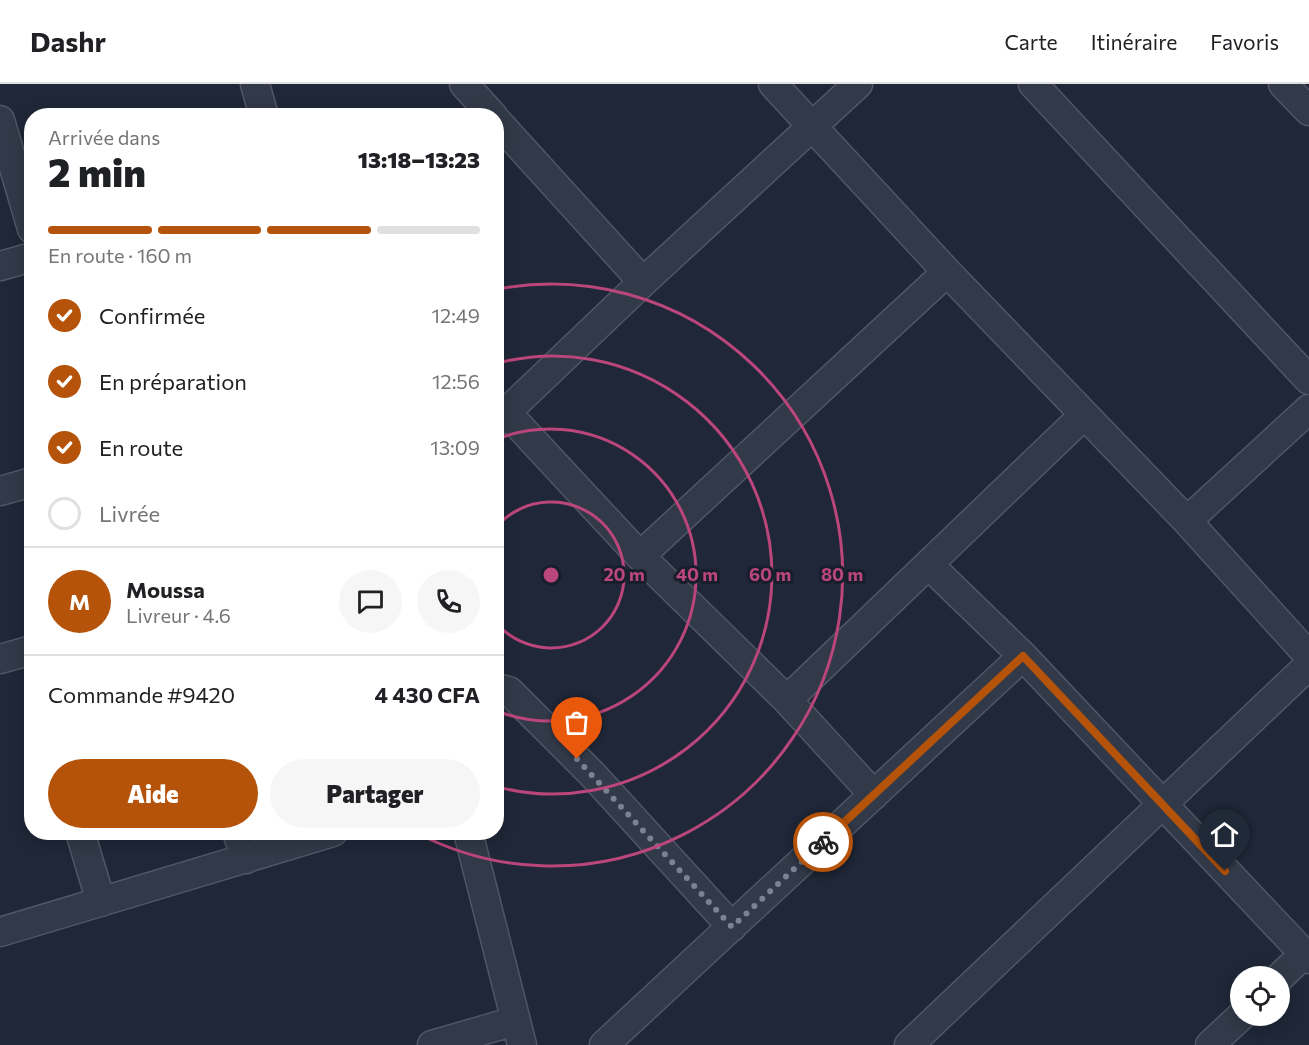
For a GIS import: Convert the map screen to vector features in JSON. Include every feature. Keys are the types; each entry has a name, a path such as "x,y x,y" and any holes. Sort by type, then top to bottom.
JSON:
{"street":[{"path":"255,84 262,108"},
{"path":"464,84 486,108"},
{"path":"773,84 946,272 1187,521 1309,656"},
{"path":"504,415 643,282 858,84"},
{"path":"1033,84 1309,380"},
{"path":"1283,84 1309,111"},
{"path":"0,120 24,202"},
{"path":"504,129 643,282"},
{"path":"0,266 24,259"},
{"path":"640,556 946,272"},
{"path":"1187,521 1309,408"},
{"path":"787,700 1084,415"},
{"path":"504,419 787,700 874,795"},
{"path":"0,491 24,484"},
{"path":"929,565 1023,656 1306,956 1290,969"},
{"path":"604,1045 1023,656"},
{"path":"0,659 24,657"},
{"path":"909,1045 1309,665"},
{"path":"504,690 509,691 593,774 732,927"},
{"path":"82,840 101,902"},
{"path":"0,932 101,902 242,846 281,840"},
{"path":"432,1045 518,1033 470,840"},
{"path":"1210,1045 1230,1026"}],"way so far":[{"path":"577,759 732,927 823,842"}],"route":[{"path":"823,842 1023,656 1225,871"}]}
